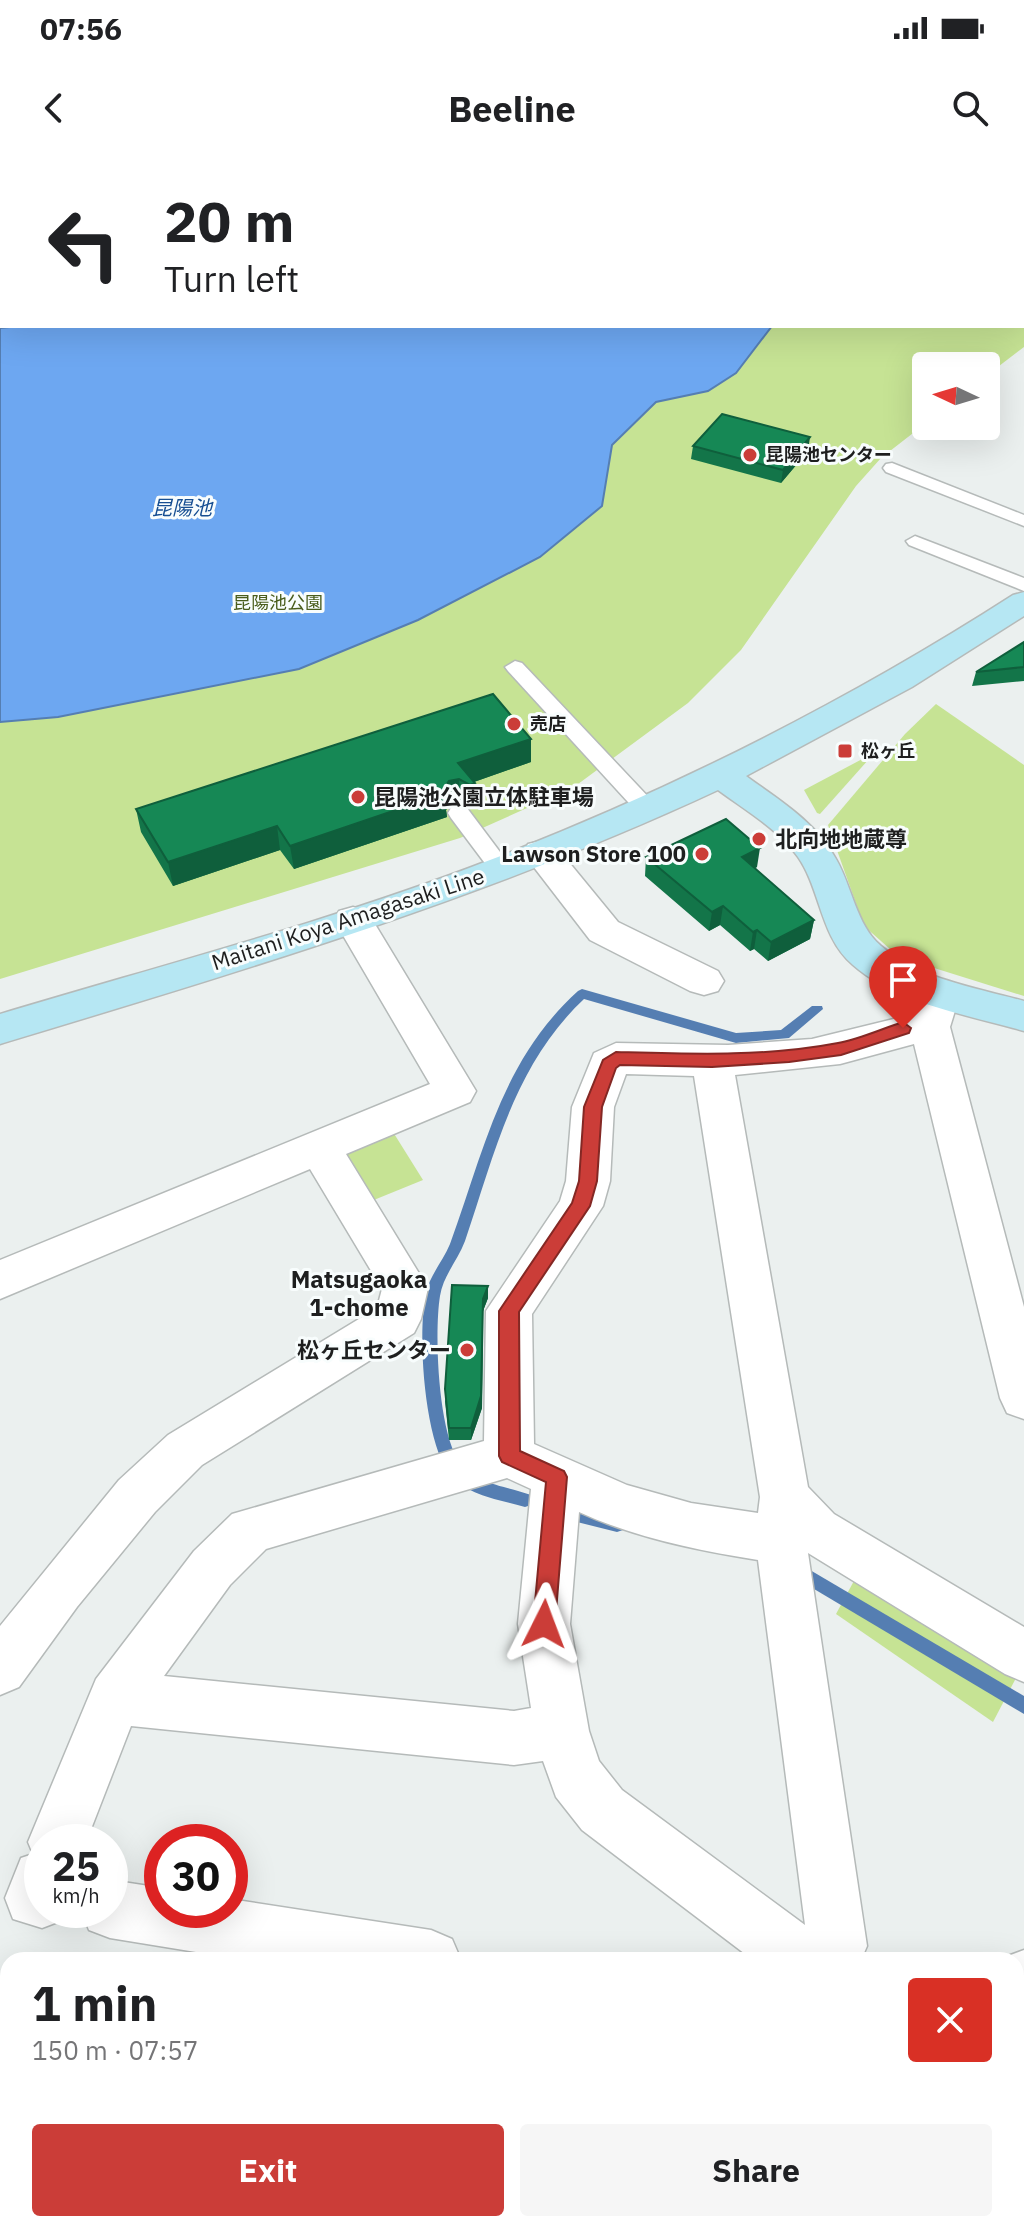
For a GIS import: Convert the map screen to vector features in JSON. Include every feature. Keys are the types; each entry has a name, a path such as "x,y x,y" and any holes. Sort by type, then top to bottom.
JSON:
{"main road":[{"name":"Maitani Koya Amagasaki Line","path":"0,1029 353,920 501,869 647,809 860,702 978,633 1024,602"},
{"path":"721,774 805,841 817,857 850,933 864,954 935,1010 1024,1016"}],"street":[{"path":"541,853 625,957 704,981"},
{"path":"0,1280 455,1091 353,920"},
{"path":"791,1952 602,1810 576,1777 562,1731 544,1624 533,1466 509,1311 581,1206 588,1181 593,1107 609,1064 616,1058 712,1061 841,1048 903,1028 935,1010 1024,1398"},
{"path":"712,1061 783,1518 837,1946 834,1952"},
{"path":"0,1669 59,1590 137,1496 185,1450 398,1319 405,1288 319,1147"},
{"path":"64,1824 115,1698 212,1568 250,1530 533,1466 635,1510 691,1526 783,1518 816,1530 1024,1656"},
{"path":"115,1698 514,1738 562,1731"},
{"path":"128,1912 381,1952"}],"lane":[{"path":"892,468 1024,521"},
{"path":"915,541 1024,585"},
{"path":"515,667 647,809"},
{"path":"459,813 501,869"}],"green space":[{"name":"昆陽池公園","path":"0,328 1024,328 1024,347 1000,365 1000,352 912,352 912,434 881,458 856,486 741,650 688,703 574,787 460,838 0,979"},
{"path":"936,704 1024,765 1024,996 899,957 864,926 828,825 905,734"},
{"path":"866,757 869,759 820,814 817,813 804,790"},
{"path":"393,1132 423,1180 364,1204 339,1153"},
{"path":"855,1579 1016,1678 993,1722 836,1614"}],"water":[{"name":"昆陽池","path":"0,328 770,328 736,373 708,391 656,402 612,445 602,506 540,557 418,620 299,669 58,717 0,722"}],"building":[{"path":"722,414 810,437 783,470 693,446"},
{"path":"1024,642 1024,667 976,672"},
{"name":"昆陽池公園立体駐車場","path":"493,694 531,739 458,763 475,783 470,785 459,779 449,781 444,788 446,793 290,846 277,826 168,862 136,809"},
{"path":"726,819 760,848 742,857 814,920 771,942 757,930 753,932 723,906 712,912 646,857"},
{"name":"松ヶ丘センター","path":"452,1285 488,1286 483,1299 481,1396 471,1428 449,1428 445,1389"}],"waterway":[{"path":"525,1500 474,1484 451,1463 435,1405 431,1312 435,1289 456,1246 490,1145 519,1076 537,1044 558,1017 582,994 736,1038 784,1035 817,1009"},
{"path":"569,1513 617,1525"},
{"path":"810,1578 1024,1706"}],"place":[{"name":"昆陽池センター","path":"750,455"},
{"name":"売店","path":"514,724"},
{"name":"松ヶ丘","path":"845,751"},
{"name":"昆陽池公園立体駐車場","path":"358,797"},
{"name":"北向地地蔵尊","path":"759,839"},
{"name":"Lawson Store 100","path":"702,854"},
{"name":"松ヶ丘センター","path":"467,1350"}],"district":[{"name":"Matsugaoka 1-chome","path":"359,1294"}],"route":[{"path":"544,1624 557,1477 509,1456 509,1311 581,1206 588,1181 593,1107 609,1064 616,1058 712,1061 789,1056 841,1048 903,1028"}]}
